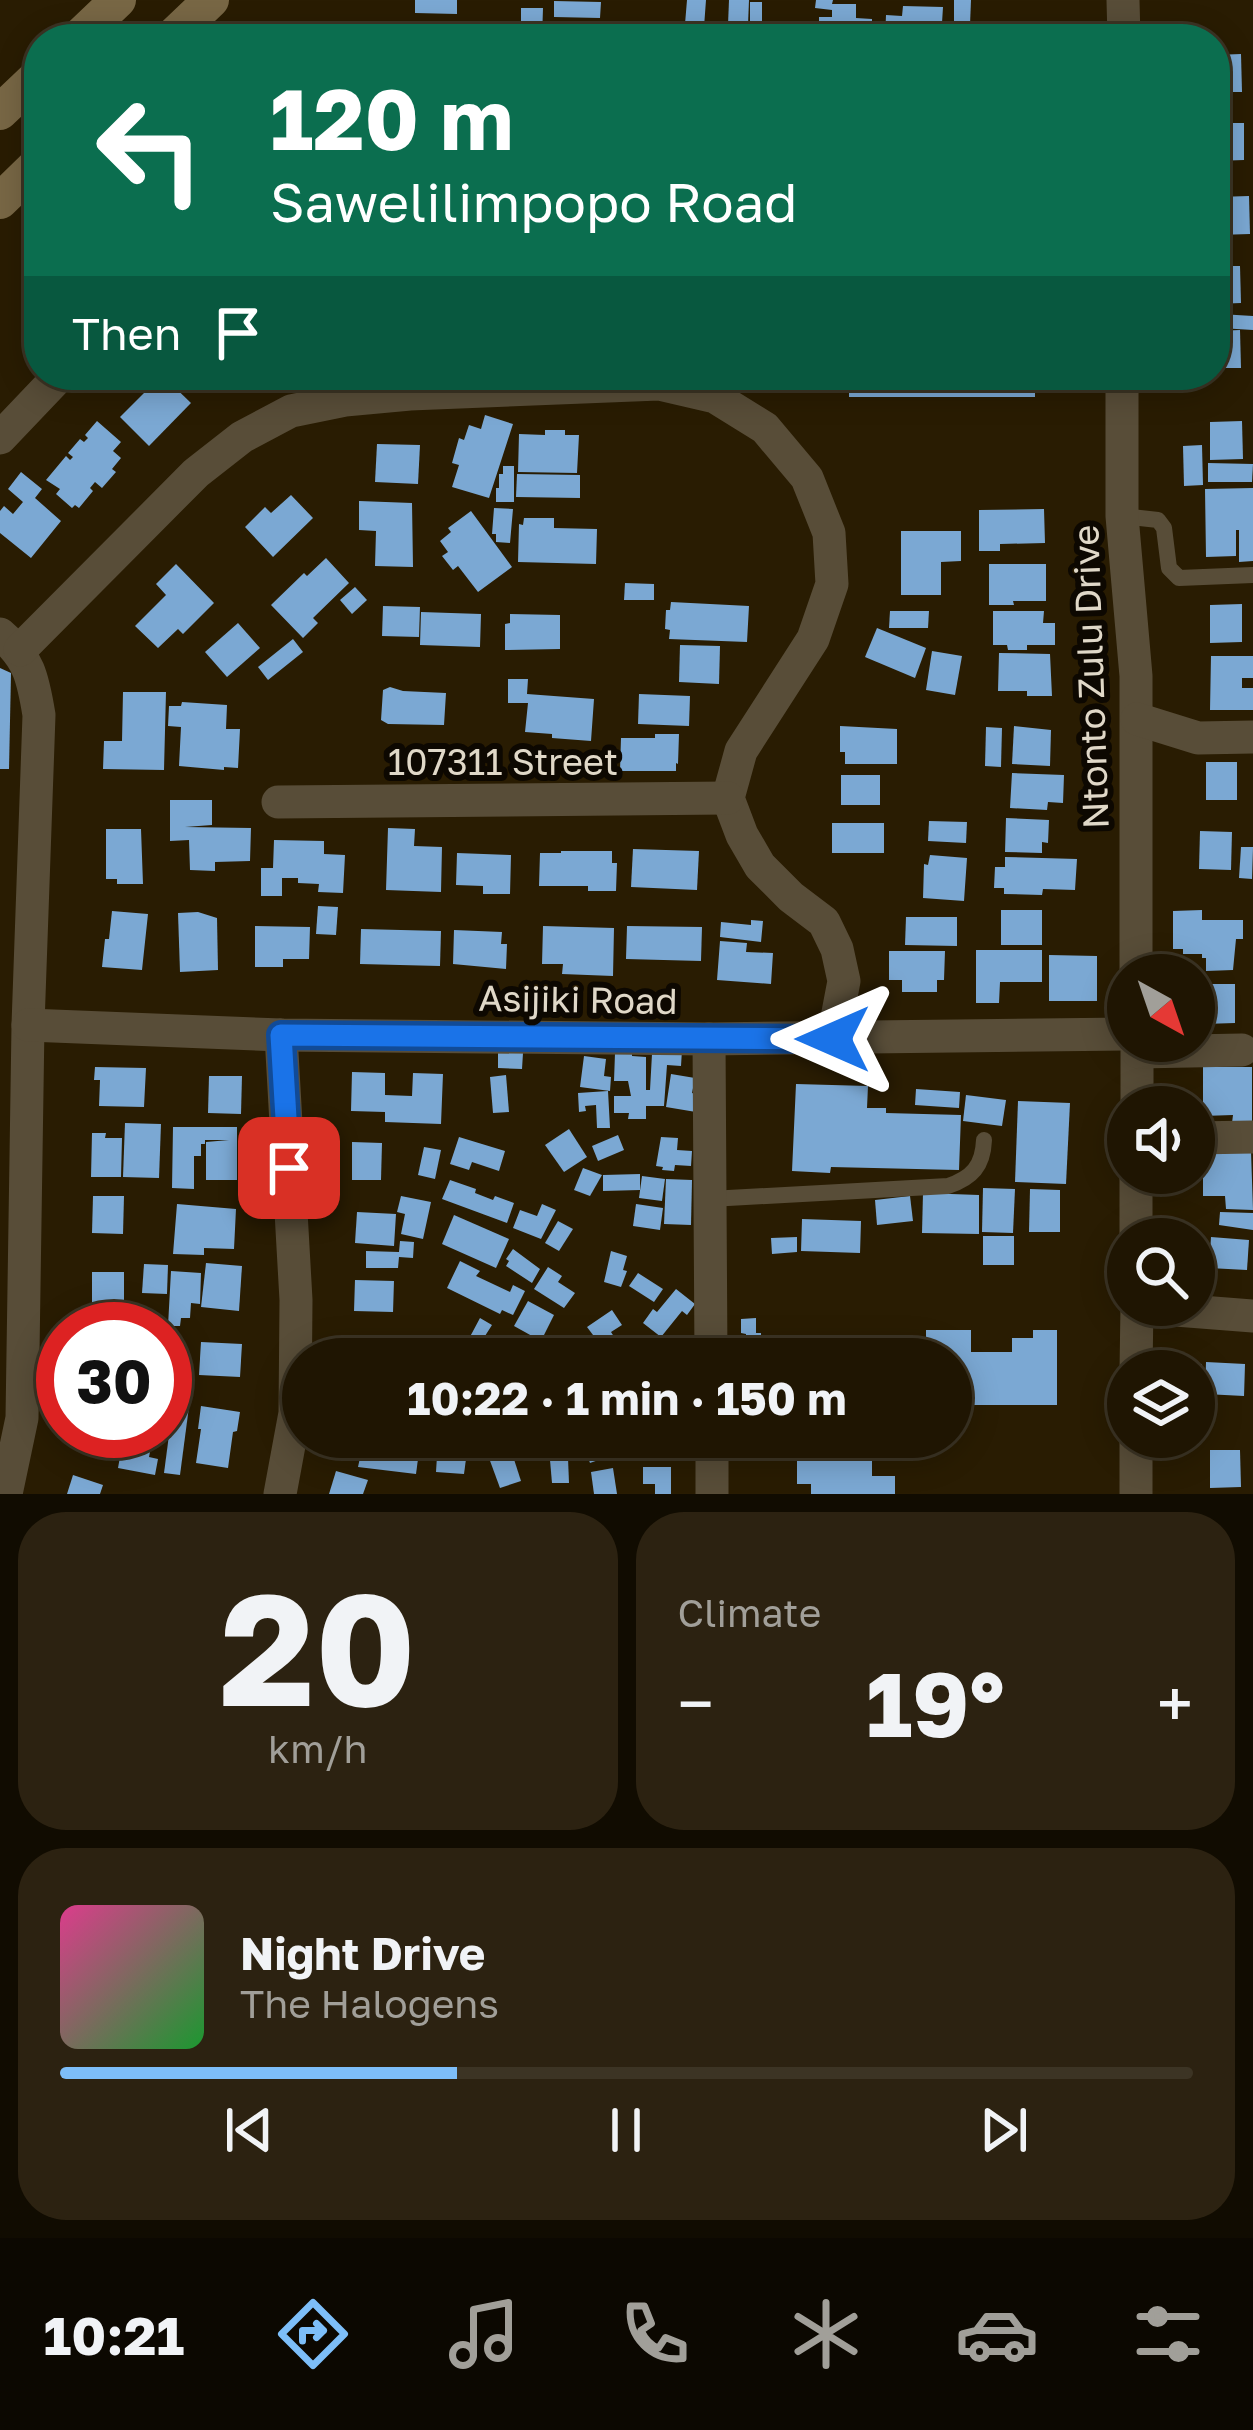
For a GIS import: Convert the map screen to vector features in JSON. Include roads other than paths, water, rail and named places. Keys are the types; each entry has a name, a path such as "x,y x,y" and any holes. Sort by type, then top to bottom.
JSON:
{"street":[{"path":"93,24 118,0"},
{"path":"186,24 211,0"},
{"path":"0,112 24,89"},
{"path":"0,201 24,178"},
{"path":"0,438 46,390"},
{"path":"6,1494 22,1418 39,715 34,681 10,642 196,473 242,436 291,411 345,400 509,390"},
{"path":"683,390 716,398 765,428 807,478 830,533 832,584 813,639 741,751 728,799 760,866 824,922 837,949 844,981 833,1039"},
{"name":"Ntonto Zulu Drive","path":"1122,390 1122,516 1136,676 1136,954"},
{"path":"1137,719 1198,738 1253,737"},
{"name":"107311 Street","path":"278,802 728,799"},
{"name":"Asijiki Road","path":"28,1025 281,1035 1107,1042"},
{"path":"280,1494 295,1413 296,1300 281,1035"},
{"path":"709,1039 711,1338"},
{"name":"Asijiki Road","path":"1215,1048 1241,1050"},
{"path":"1215,1138 1253,1137"},
{"path":"1215,1313 1253,1316"},
{"path":"712,1458 712,1494"},
{"path":"1136,1458 1136,1494"}],"lane":[{"path":"1122,516 1158,520 1164,528 1169,568 1179,578 1253,574"},
{"path":"710,1199 948,1186 977,1168 984,1140"}]}
